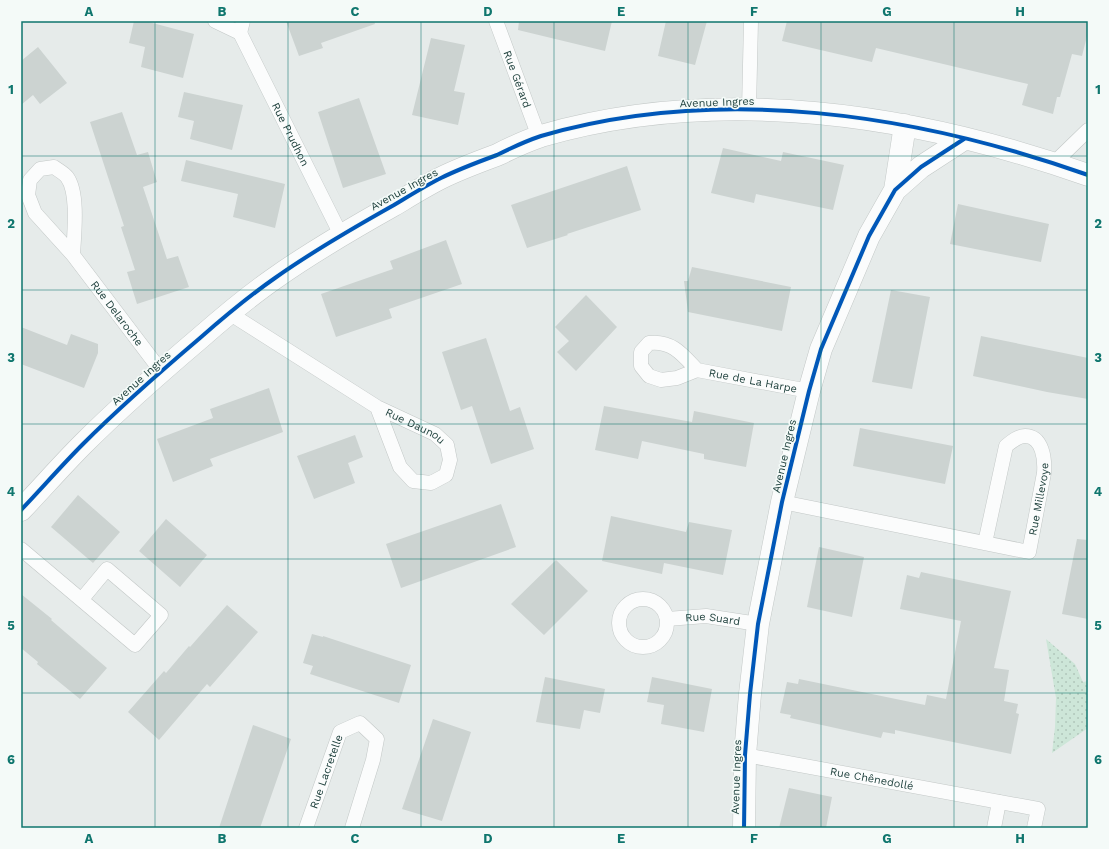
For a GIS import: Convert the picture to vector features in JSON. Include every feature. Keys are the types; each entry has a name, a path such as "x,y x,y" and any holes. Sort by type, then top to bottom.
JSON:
{"street":[{"name":"Avenue Ingres","path":"21,510 83,443 161,371 229,313 274,278 340,235 441,178 539,137 598,123 642,116 692,111 749,109 783,110 843,116 905,125 964,138 1054,163 1088,175"},
{"name":"Avenue Ingres","path":"895,190 905,125"},
{"name":"Avenue Ingres","path":"744,828 745,755 758,624 782,502 809,391 821,350 847,285 869,236 895,190 921,167 964,138"}],"lane":[{"name":"Rue Prudhon","path":"215,21 241,27 340,235"},
{"name":"Rue Gérard","path":"496,21 539,137"},
{"path":"749,109 750,21"},
{"path":"1054,163 1088,130"},
{"name":"Rue Delaroche","path":"73,255 75,225 73,192 66,177 54,167 40,169 30,180 28,195 35,212 73,255 161,371"},
{"name":"Rue Daunou","path":"229,313 377,408 436,434 447,445 450,460 446,475 431,482 413,481 400,467 377,408"},
{"name":"Rue de La Harpe","path":"697,370 809,391"},
{"name":"Rue Millevoye","path":"782,502 1029,552 1045,461 1043,452 1036,441 1032,438 1025,436 1018,438 1006,446 985,543"},
{"path":"21,549 135,645 161,615 107,569 82,599"},
{"name":"Rue Suard","path":"667,619 706,616 758,624"},
{"name":"Rue Lacretelle","path":"306,828 340,732 360,723 377,740 373,760 352,828"},
{"name":"Rue Chênedollé","path":"745,755 1038,809 1034,828"},
{"path":"994,828 999,802"}],"green space":[{"path":"1046,639 1075,664 1083,682 1088,681 1088,728 1052,753 1056,698"}],"building":[{"path":"134,21 145,21 194,34 183,78 141,67 145,47 129,43"},
{"path":"286,21 374,21 375,24 321,43 323,48 299,56"},
{"path":"519,21 612,21 605,51 518,30"},
{"path":"666,21 707,21 695,65 658,56"},
{"path":"787,21 1088,21 1088,32 1082,56 1072,54 1060,97 1057,97 1053,114 1022,105 1028,84 876,48 872,62 782,41"},
{"path":"431,38 465,45 454,91 465,93 458,125 412,115"},
{"path":"38,47 67,83 40,104 33,95 21,105 21,61"},
{"path":"184,92 243,105 232,150 190,139 194,121 178,117"},
{"path":"359,98 386,174 343,188 318,112"},
{"path":"122,112 137,155 148,152 157,182 143,187 167,259 178,256 189,287 137,304 127,272 135,270 121,227 124,226 90,122"},
{"path":"723,148 781,161 783,152 844,165 833,210 756,194 754,203 711,193"},
{"path":"186,160 285,184 275,228 233,217 238,194 181,181"},
{"path":"627,166 641,210 527,248 511,205"},
{"path":"958,204 1049,224 1041,262 950,244"},
{"path":"446,240 462,284 389,309 392,318 336,337 321,294 393,269 390,261"},
{"path":"692,267 791,287 782,331 688,312 684,281 688,281"},
{"path":"891,290 930,297 912,389 872,382"},
{"path":"586,295 617,327 576,371 557,352 569,341 555,327"},
{"path":"21,327 67,345 71,334 98,344 98,353 84,388 21,364"},
{"path":"981,336 1088,358 1088,399 973,376"},
{"path":"486,338 510,411 520,407 534,449 491,464 472,406 461,410 442,352"},
{"path":"269,388 283,432 210,459 213,466 173,482 157,439 213,418 210,409"},
{"path":"604,406 692,422 694,411 754,423 746,467 704,459 704,454 642,441 638,459 595,450"},
{"path":"860,428 953,446 945,484 853,466"},
{"path":"355,435 363,457 348,463 355,483 314,499 297,456"},
{"path":"78,495 120,532 93,563 51,527"},
{"path":"501,504 516,547 401,588 386,544"},
{"path":"611,516 686,532 689,522 732,530 723,575 664,563 662,574 602,561"},
{"path":"166,519 207,555 180,587 139,551"},
{"path":"1077,539 1088,540 1088,619 1062,614"},
{"path":"819,547 864,557 852,617 807,607"},
{"path":"556,560 588,591 544,635 511,604"},
{"path":"921,572 1011,591 994,668 1009,670 1004,701 1018,704 1016,713 1019,714 1011,754 895,730 895,734 883,732 881,738 790,718 791,715 780,713 787,682 798,684 799,679 925,705 927,695 946,699 961,621 900,609 907,575 919,578"},
{"path":"21,594 52,619 51,620 107,668 80,699 37,664 38,662 21,648"},
{"path":"227,605 258,632 210,687 207,684 159,740 128,712 164,671 166,673"},
{"path":"312,634 323,636 411,665 399,703 310,674 313,666 303,663"},
{"path":"545,677 605,689 600,713 584,710 580,729 536,722"},
{"path":"652,677 712,689 704,732 661,724 664,705 647,702"},
{"path":"433,719 471,732 442,821 402,809"},
{"path":"253,725 291,739 260,828 219,828"},
{"path":"789,788 832,797 826,828 779,828"}],"cycle path":[{"path":"21,510 75,452 126,403 218,322 265,285 333,240 435,181 541,136 609,120 678,112 748,109 817,113 886,122 955,136 1022,154 1088,175"},
{"path":"744,828 745,755 758,624 782,502 809,391 821,349 869,236 895,190 921,167 964,139"}]}
